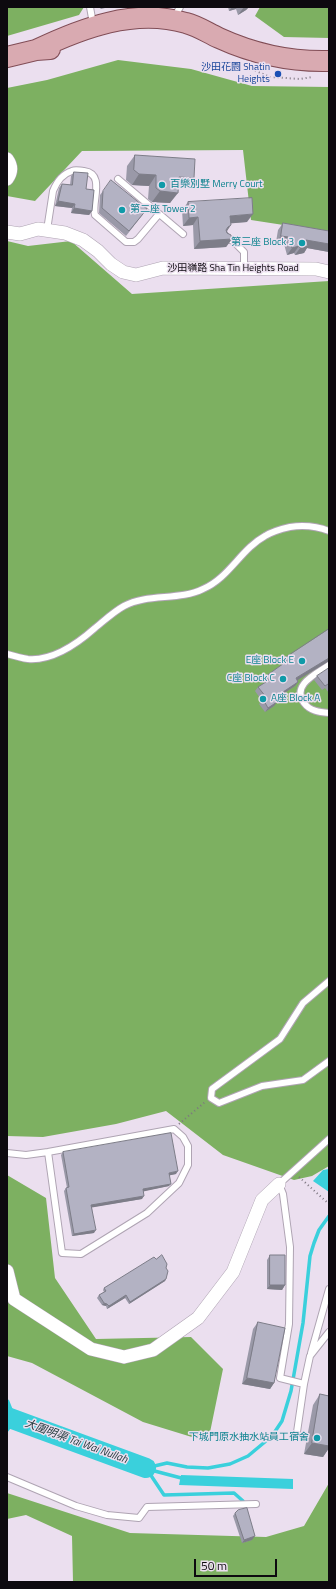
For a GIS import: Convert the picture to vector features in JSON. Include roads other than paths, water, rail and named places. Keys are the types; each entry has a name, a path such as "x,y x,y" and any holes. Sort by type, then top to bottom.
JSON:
{"main road":[{"path":"36,50 64,36 93,27 157,18 176,13 219,38"},
{"path":"7,57 36,50 68,48 115,34 144,30 176,30 219,38 266,54 324,68"}],"street":[{"path":"7,159 10,163 11,170 7,179"},
{"name":"沙田嶺路 Sha Tin Heights Road","path":"7,232 20,234 38,229 65,233 83,240 98,250 111,264 122,272 136,275 163,268 316,269 329,272"},
{"path":"7,1271 14,1300 90,1348 124,1357 154,1350 198,1318 233,1272 262,1200 279,1184"}],"lane":[{"path":"90,7 93,27"},
{"path":"47,230 55,185 63,175 75,170 88,172 95,179 97,184 94,210 95,215 126,242 130,243 138,239 159,214"},
{"path":"118,180 182,234"},
{"path":"225,238 233,241 244,252 244,268"},
{"path":"7,654 28,659 44,658 61,652 92,631 124,606 138,601 189,594 204,589 218,581 263,536 276,530 299,526 310,526 329,531"},
{"path":"329,665 302,685 299,691 300,697 306,705 314,711 329,713"},
{"path":"329,981 303,1003 280,1039 212,1089 210,1098 220,1103 262,1086 303,1080 329,1061"},
{"path":"7,1153 26,1155 48,1152 174,1129 183,1137 188,1146 188,1165 179,1183 147,1213 81,1254 62,1253 48,1152"},
{"path":"304,1384 280,1378 289,1324 290,1247 283,1194 279,1184 329,1139"},
{"path":"297,1432 310,1356 329,1289"},
{"path":"310,1356 329,1332"},
{"path":"7,1477 76,1506 107,1515 139,1518 147,1508 256,1504"}],"water":[{"path":"329,1169 329,1192 313,1181 323,1170"},
{"path":"7,1399 9,1400 17,1420 7,1433"},
{"path":"181,1475 293,1479 293,1489 179,1485"}],"waterway":[{"path":"146,1468 167,1463 187,1467 208,1468 230,1464 248,1456 272,1436 282,1421 291,1391 303,1323 310,1256 319,1230 329,1216"},
{"name":"大圍明渠 Tai Wai Nullah","path":"7,1417 146,1468"},
{"path":"146,1468 164,1495 234,1493 243,1501"},
{"path":"147,1469 185,1479"}],"place":[{"name":"沙田花園 Shatin Heights","path":"278,74"},
{"name":"百樂別墅 Merry Court","path":"162,185"},
{"name":"第二座 Tower 2","path":"122,210"},
{"name":"第三座 Block 3","path":"302,243"},
{"name":"E座 Block E","path":"302,661"},
{"name":"C座 Block C","path":"283,679"},
{"name":"A座 Block A","path":"263,699"},
{"name":"下城門原水抽水站員工宿舍","path":"317,1438"}]}
